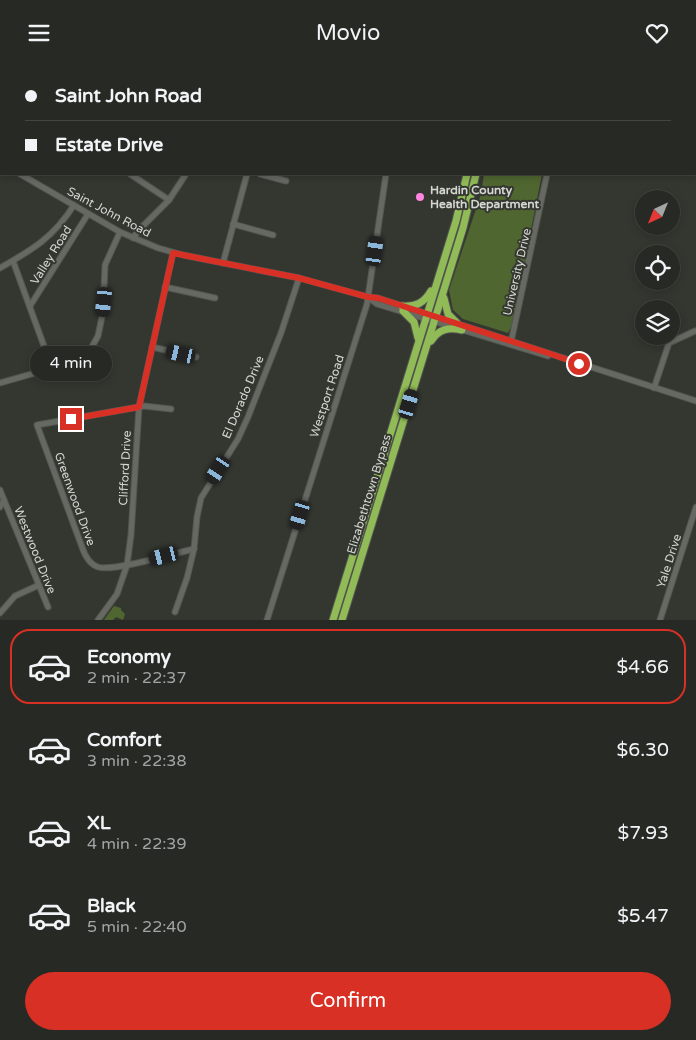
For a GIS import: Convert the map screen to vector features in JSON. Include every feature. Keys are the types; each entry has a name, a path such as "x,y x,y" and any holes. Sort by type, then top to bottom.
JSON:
{"highway":[{"name":"Elizabethtown Bypass","path":"333,620 458,213 467,175"},
{"name":"Elizabethtown Bypass","path":"342,620 466,217 476,175"},
{"path":"403,309 424,301 431,293 438,277"},
{"path":"447,280 444,305 448,314 457,323"},
{"path":"403,309 412,318 416,326 418,336 417,348"},
{"path":"426,350 433,338 441,331 451,328 462,330"}],"street":[{"name":"Saint John Road","path":"22,175 120,232 173,253 299,278 368,297 377,304 403,309 462,330 511,343 696,401"},
{"path":"132,175 169,200"},
{"path":"133,238 169,200 185,175"},
{"path":"223,263 247,175"},
{"path":"264,175 286,181"},
{"name":"Westport Road","path":"267,620 368,297 386,175"},
{"name":"University Drive","path":"511,343 547,175"},
{"path":"0,268 50,236 62,223 74,205"},
{"name":"Valley Road","path":"30,306 88,214"},
{"path":"233,224 274,235"},
{"path":"0,383 82,358 94,345 98,336 102,312 105,265 120,232"},
{"name":"Clifford Drive","path":"98,620 117,594 127,565 131,535 139,407 173,253"},
{"path":"13,261 52,368"},
{"name":"El Dorado Drive","path":"175,613 187,578 194,549 201,498 238,439 248,417 281,333 299,278"},
{"path":"165,287 214,298"},
{"name":"Saint John Road","path":"435,319 457,323 511,343"},
{"path":"654,388 669,343 695,331"},
{"path":"152,347 196,357"},
{"path":"139,407 171,409"},
{"name":"Greenwood Drive","path":"139,407 37,425 87,558 92,564 102,568 127,565 194,549"},
{"name":"Westwood Drive","path":"0,490 48,607"},
{"path":"0,507 4,500"},
{"name":"Yale Drive","path":"662,619 696,507"},
{"path":"0,613 17,594 39,585"}],"green space":[{"path":"484,175 542,175 512,325 508,333 463,319 453,310 449,290 481,194"},
{"path":"114,606 121,608 125,614 123,620 116,617 113,620 104,620"}],"place":[{"name":"Hardin County Health Department","path":"420,197"}],"route":[{"path":"71,419 139,407 173,253 299,278 378,298 579,364"}]}
